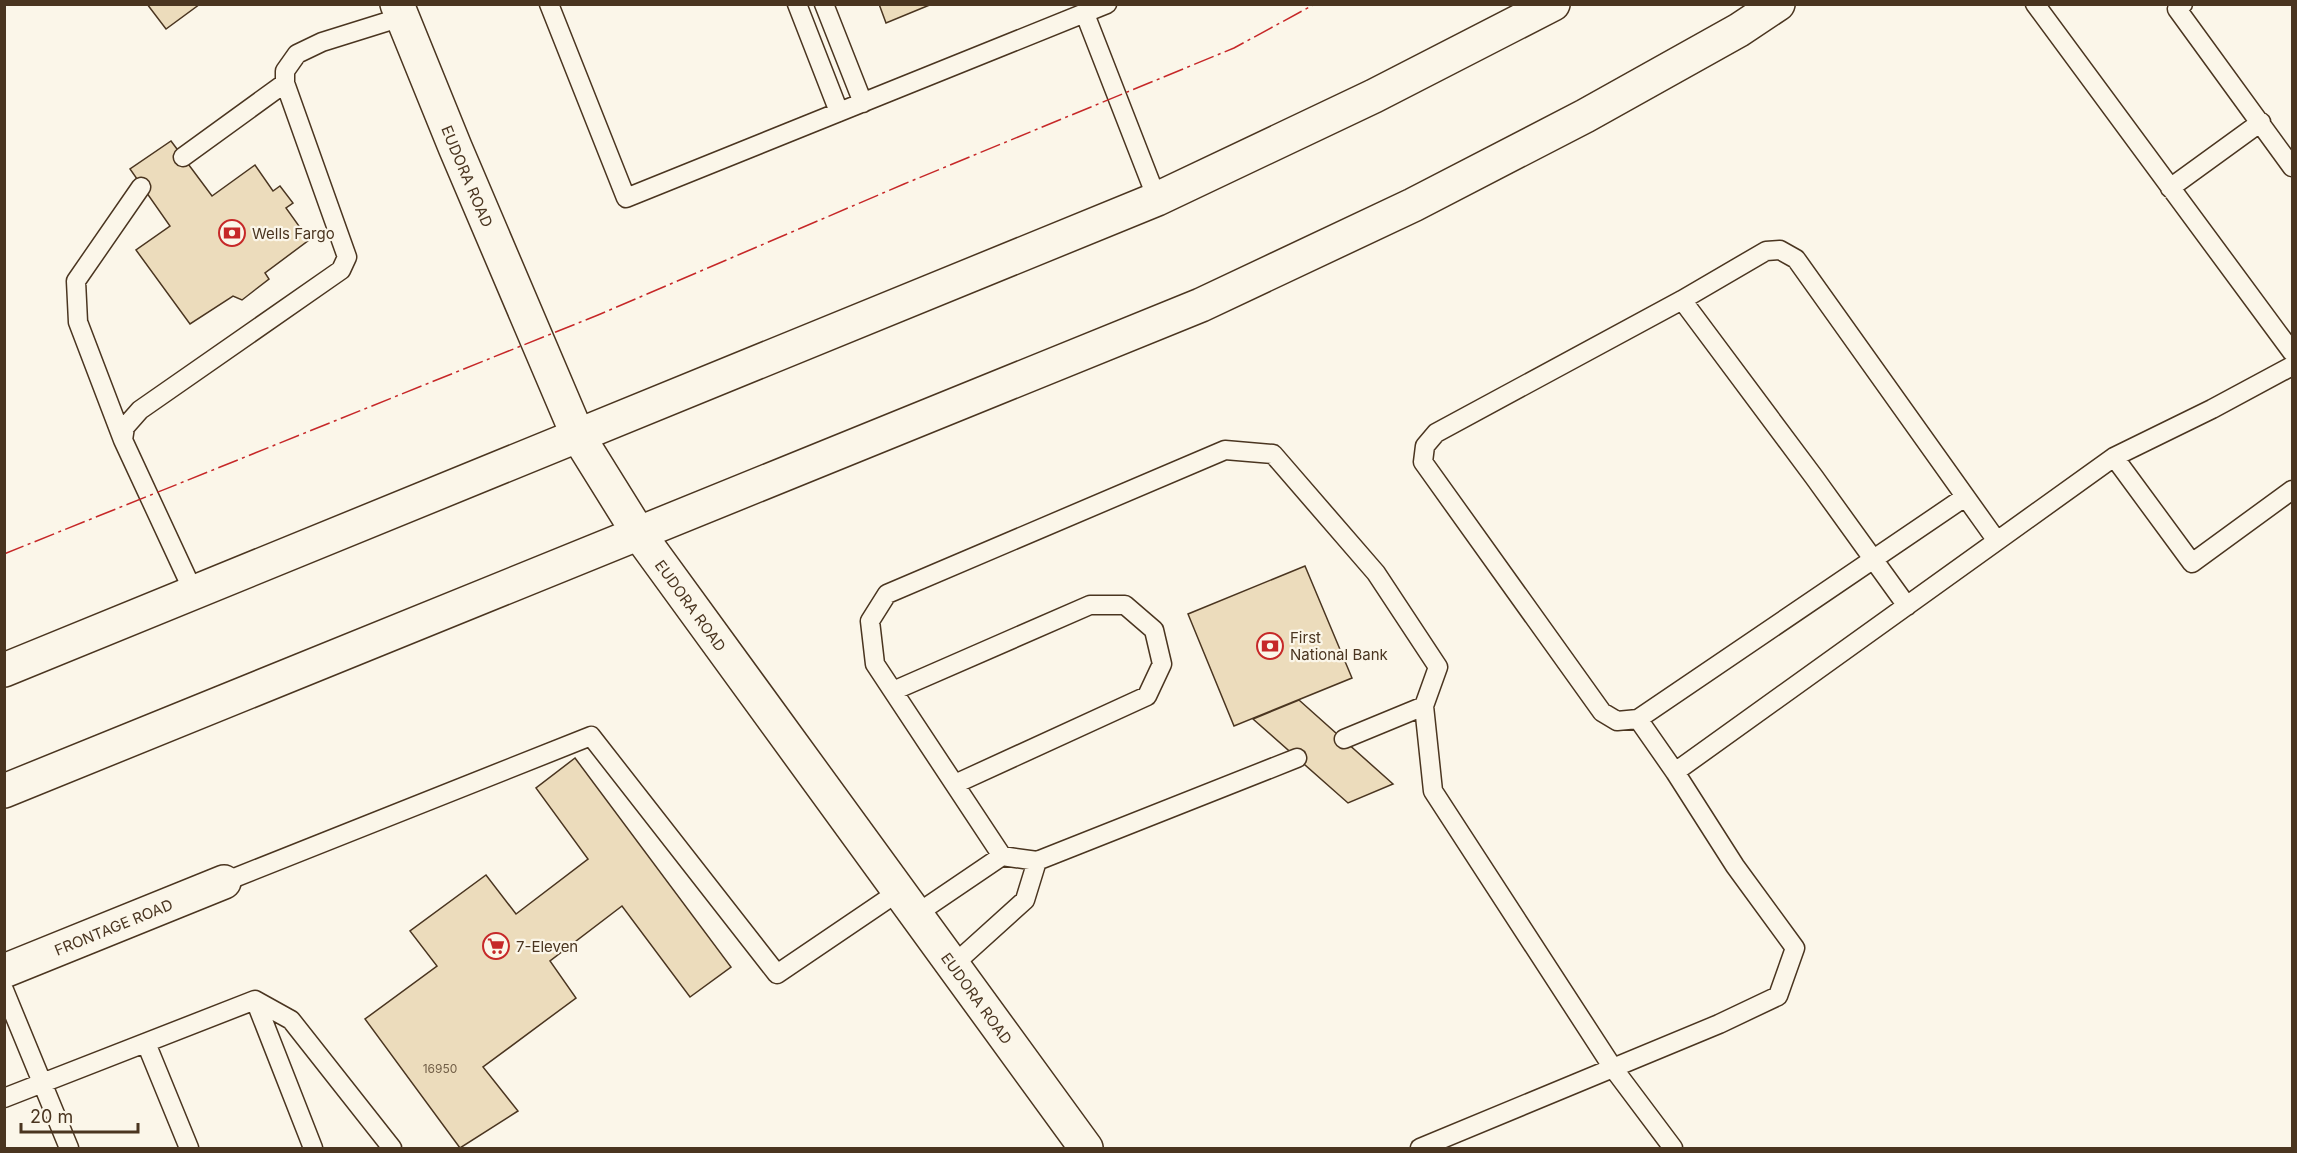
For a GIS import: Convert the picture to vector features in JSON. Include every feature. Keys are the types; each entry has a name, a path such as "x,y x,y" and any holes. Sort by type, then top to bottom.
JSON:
{"main road":[{"path":"4,670 1157,200 1374,96 1554,4"},
{"path":"4,791 1201,305 1413,205 1585,116 1739,30 1778,4"},
{"name":"EUDORA ROAD","path":"400,11 454,147 578,436 639,534 1086,1149"},
{"name":"FRONTAGE ROAD","path":"4,971 224,882"}],"lane":[{"path":"549,4 626,198 1107,4"},
{"path":"796,4 839,112"},
{"path":"824,4 863,103"},
{"path":"2035,4 2292,352"},
{"path":"2183,4 2177,9 2292,166"},
{"path":"123,440 125,427 140,410 341,270 347,257 285,83 285,70 297,54 400,11"},
{"path":"1085,14 1157,200"},
{"path":"183,157 285,83"},
{"path":"2170,188 2261,122"},
{"path":"141,187 76,281 78,322 123,440 194,593"},
{"path":"1965,496 1638,719 1617,721 1602,712 1423,462 1425,446 1436,433 1682,300 1766,251 1780,250 1796,259 1843,328 1965,496 1997,541"},
{"path":"1682,300 1907,606"},
{"path":"1675,772 2114,457 2212,409 2292,366"},
{"path":"1002,856 875,664 870,621 887,594 1225,450 1273,454 1376,573 1438,667 1424,706 1433,791 1614,1068 1673,1149"},
{"path":"2114,457 2192,563 2292,490"},
{"path":"893,691 1090,605 1125,605 1154,630 1162,663 1147,696 955,784"},
{"path":"1344,739 1424,706"},
{"path":"1420,1149 1719,1024 1778,996 1795,948 1735,866 1638,719"},
{"path":"224,882 591,736 777,974 907,903 1002,856 1037,861 1297,758"},
{"path":"952,966 1025,900 1037,861"},
{"path":"4,990 69,1149"},
{"path":"4,1098 255,1000"},
{"path":"255,1000 313,1149"},
{"path":"255,1000 291,1020 392,1149"},
{"path":"146,1043 189,1149"}],"building":[{"path":"147,4 200,4 166,29"},
{"path":"879,4 932,4 886,23"},
{"name":"Wells Fargo","path":"171,141 212,196 255,165 273,191 280,186 293,203 286,208 309,240 265,273 269,279 242,300 233,296 190,324 136,250 170,226 130,169"},
{"name":"First National Bank","path":"1305,566 1352,678 1234,726 1188,614"},
{"path":"1299,700 1393,784 1348,803 1253,719"},
{"name":"7-Eleven","path":"575,758 731,967 690,997 622,906 550,961 576,998 483,1067 518,1111 460,1148 365,1019 437,966 410,931 486,875 516,914 588,859 536,788"}],"power":[{"path":"4,554 598,315 904,184 1234,48 1315,4"}],"place":[{"name":"Wells Fargo","path":"232,233"},
{"name":"First National Bank","path":"1270,646"},
{"name":"7-Eleven","path":"496,946"}]}
